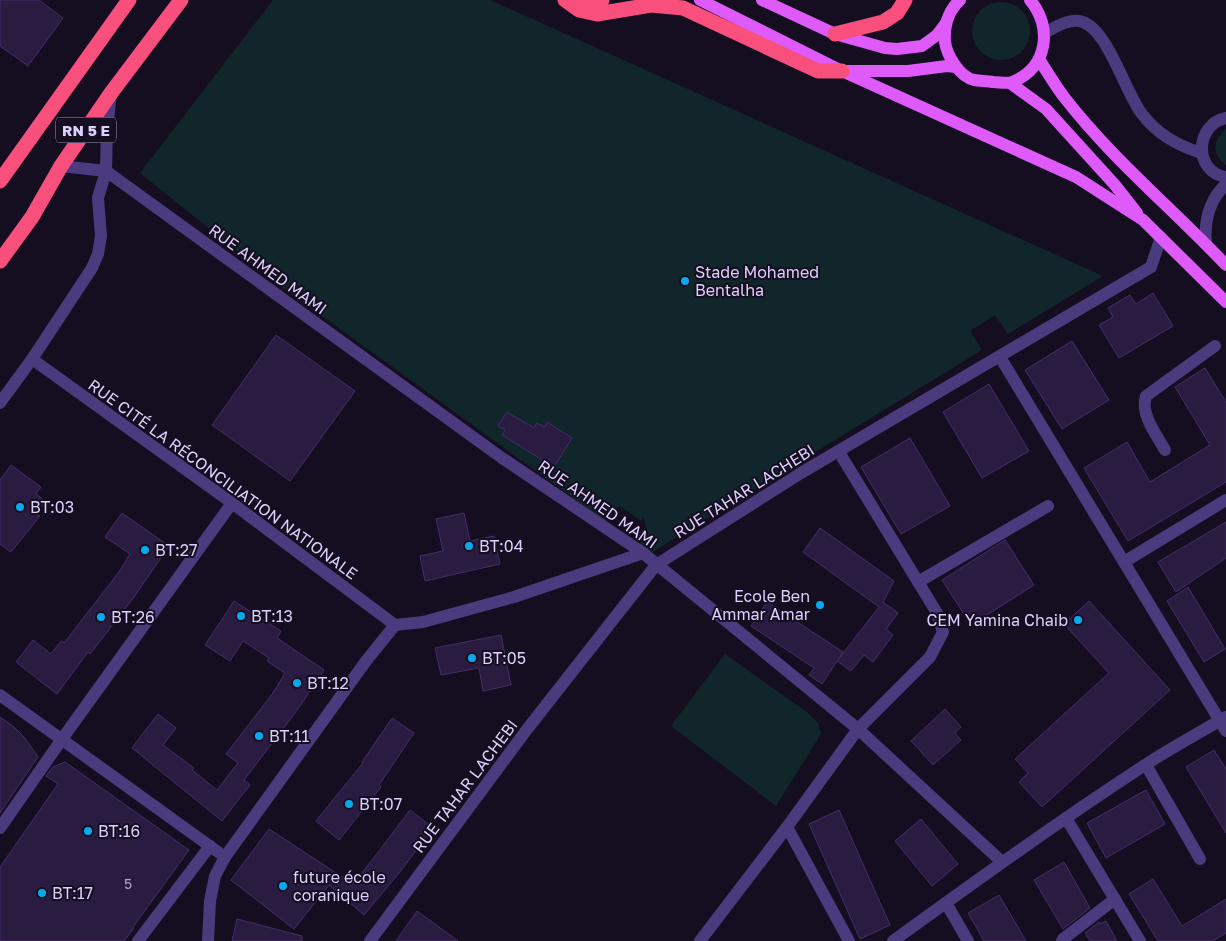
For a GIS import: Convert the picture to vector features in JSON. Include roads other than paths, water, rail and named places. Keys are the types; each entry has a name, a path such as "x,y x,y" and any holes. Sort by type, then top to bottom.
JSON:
{"highway":[{"name":"RN 5 E","path":"0,181 129,0"},
{"path":"177,6 185,0"},
{"path":"565,0 579,10 597,14 651,4 683,8 818,72 842,71"},
{"path":"583,0 595,2 602,0"},
{"path":"835,34 883,22 897,13 905,0"},
{"name":"RN 5 E","path":"0,261 32,217 61,166 111,93 177,6"}],"main road":[{"path":"700,0 842,71 1076,177 1143,220"},
{"path":"762,0 835,34 885,48 897,49 922,46 937,35 946,23 950,12 960,0"},
{"path":"1010,83 1027,74 1039,59 1044,43 1044,26 1038,10 1030,0"},
{"path":"946,23 946,46 956,67 972,80 1010,83 1046,109 1115,185 1143,220 1226,302"},
{"path":"1039,59 1064,97 1088,126 1226,265"},
{"path":"842,71 908,71 947,66 956,67"}],"street":[{"path":"1044,33 1066,22 1082,21 1088,24 1103,39 1133,99 1149,123 1170,140 1202,153"},
{"path":"0,403 32,359 92,268 98,254 101,236 98,198 106,171 107,128 111,93"},
{"path":"1226,118 1220,119 1209,127 1201,142 1205,163 1212,171 1226,177"},
{"path":"61,166 106,171"},
{"name":"RUE AHMED MAMI","path":"106,171 502,458 642,553 858,729 1002,862"},
{"path":"1206,244 1207,214 1213,201 1226,184"},
{"name":"RUE TAHAR LACHEBI","path":"370,941 528,728 656,565 801,473 1151,267 1161,237"},
{"path":"1165,450 1145,412 1144,402 1146,396 1215,346"},
{"path":"893,941 1002,862 1146,765 1224,723 1000,357"},
{"name":"RUE CITÉ LA RÉCONCILIATION NATIONALE","path":"32,359 232,503 395,625"},
{"path":"700,941 858,729 930,657 943,632 937,613 839,452"},
{"path":"1124,562 1226,500"},
{"path":"0,828 232,503"},
{"path":"918,582 1048,506"},
{"path":"208,941 210,901 215,876 225,857 366,661 395,625 423,622 514,597 642,553"},
{"path":"0,695 225,857"},
{"path":"1146,765 1200,859"},
{"path":"1066,818 1140,941"},
{"path":"786,827 850,941"},
{"path":"138,941 210,846"},
{"path":"1062,941 1063,938 1115,899"},
{"path":"946,902 968,941"}],"place":[{"name":"Stade Mohamed Bentalha","path":"685,281"},
{"name":"BT:03","path":"20,507"},
{"name":"BT:04","path":"469,546"},
{"name":"BT:27","path":"145,550"},
{"name":"Ecole Ben Ammar Amar","path":"820,605"},
{"name":"BT:13","path":"241,616"},
{"name":"BT:26","path":"101,617"},
{"name":"CEM Yamina Chaib","path":"1078,620"},
{"name":"BT:05","path":"472,658"},
{"name":"BT:12","path":"297,683"},
{"name":"BT:11","path":"259,736"},
{"name":"BT:07","path":"349,804"},
{"name":"BT:16","path":"88,831"},
{"name":"future école coranique","path":"283,886"},
{"name":"BT:17","path":"42,893"}]}
